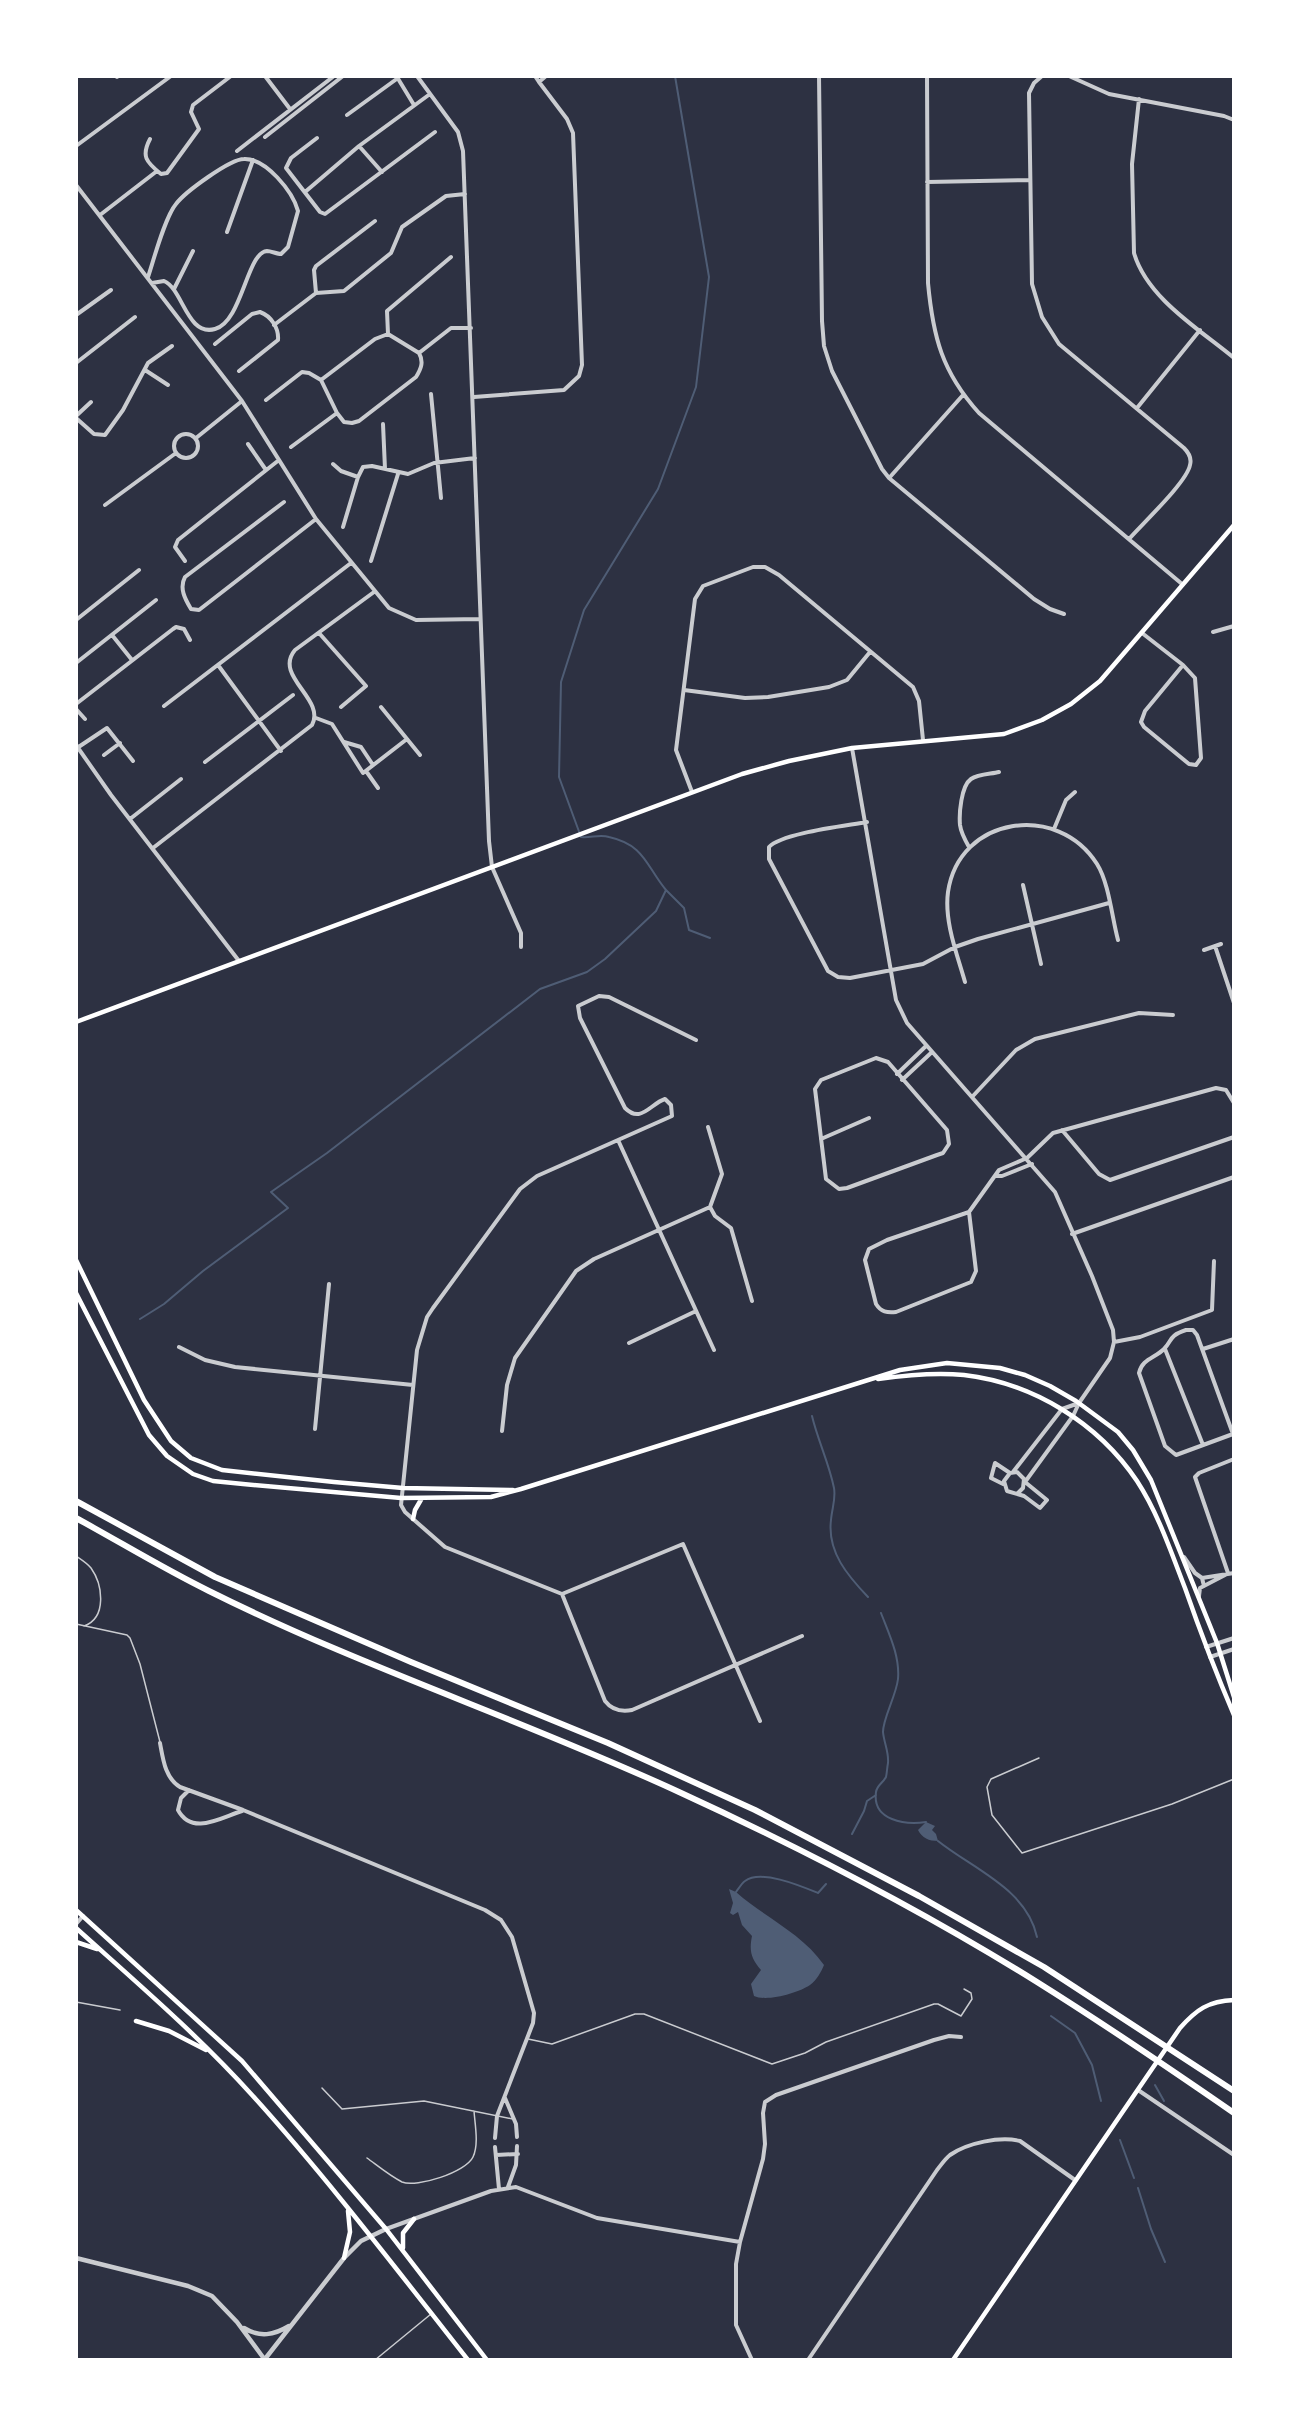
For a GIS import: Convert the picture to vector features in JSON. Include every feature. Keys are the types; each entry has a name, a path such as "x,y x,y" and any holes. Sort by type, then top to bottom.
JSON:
{"highway":[{"path":"76,1501 226,1582 411,1662 608,1743 755,1810 919,1896 1034,1961 1233,2091"},
{"path":"76,1518 208,1591 404,1677 602,1758 748,1824 913,1909 1035,1981 1135,2045 1233,2113"}],"main road":[{"path":"76,1022 692,792 770,766 852,748 1004,734 1042,720 1086,694 1121,660 1233,525"},
{"path":"76,1260 144,1400 171,1441 191,1458 222,1470 403,1488 521,1489"},
{"path":"76,1293 149,1435 158,1448 176,1464 193,1474 213,1481 401,1498 491,1497 922,1365 947,1363 982,1365 1025,1375 1079,1403 1118,1432 1133,1450 1151,1480 1202,1611 1217,1643 1233,1697"},
{"path":"864,1381 908,1375 963,1375 1016,1388 1062,1409 1102,1439 1138,1482 1166,1536 1233,1715"},
{"path":"413,1519 422,1498"},
{"path":"76,1910 242,2061 386,2229 487,2360"},
{"path":"76,1926 214,2055 302,2151 468,2360"},
{"path":"76,1942 88,1945 105,1954"},
{"path":"953,2360 1180,2028 1197,2010 1213,2002 1233,2000"},
{"path":"136,2021 169,2031 214,2055"},
{"path":"344,2258 350,2232 348,2208"},
{"path":"403,2250 404,2233 414,2218"}],"street":[{"path":"76,146 171,76"},
{"path":"150,139 144,155 157,171 162,174 167,173 198,131 199,125 191,112 193,105 231,76"},
{"path":"265,76 290,109"},
{"path":"237,151 334,76"},
{"path":"265,137 343,76"},
{"path":"417,76 458,132 462,141 492,867 521,933 521,947"},
{"path":"474,397 564,390 579,376 582,365 573,133 567,119 535,76"},
{"path":"539,82 546,76"},
{"path":"819,76 822,321 824,346 832,371 869,445 889,477 1034,599 1064,614"},
{"path":"927,76 927,254 931,314 936,342 944,363 963,395 998,430 1182,584"},
{"path":"1042,76 1034,83 1029,93 1032,284 1042,317 1059,344 1189,453 1191,465 1183,478 1129,539"},
{"path":"1069,76 1108,94 1224,116 1233,120"},
{"path":"347,115 397,77 414,105"},
{"path":"304,192 359,146 430,94"},
{"path":"1140,99 1131,164 1134,253 1141,272 1153,290 1233,358"},
{"path":"317,138 285,165 320,212 327,214 435,132"},
{"path":"359,146 382,172"},
{"path":"148,278 175,204 230,163 243,159 253,160 278,177 296,204 298,211 288,247 281,254 268,251 259,255 237,304 227,319 216,329 206,329 194,322 174,289 165,281 152,283"},
{"path":"227,232 253,160"},
{"path":"100,215 157,171"},
{"path":"927,182 1030,180"},
{"path":"76,185 242,401 316,519 374,592 389,608 416,620 480,619"},
{"path":"274,325 316,293 344,291 391,253 399,231 404,225 446,196 465,194"},
{"path":"316,293 314,270 316,266 375,221"},
{"path":"174,289 193,251"},
{"path":"266,400 302,372 309,373 321,380 337,413 344,422 359,421 416,377 422,366 419,353 388,334 385,317 390,307 451,257"},
{"path":"76,315 111,290"},
{"path":"215,344 256,312 265,314 279,336 277,342 239,371"},
{"path":"76,363 135,317"},
{"path":"419,353 451,328 471,328"},
{"path":"1137,408 1200,330"},
{"path":"321,380 375,339 388,334"},
{"path":"92,402 76,417 94,434 105,435 123,410 150,360 172,346"},
{"path":"145,370 168,385"},
{"path":"431,394 441,498"},
{"path":"889,477 963,395"},
{"path":"195,439 242,401"},
{"path":"291,447 337,413"},
{"path":"383,424 385,469"},
{"path":"189,434 195,439 198,446 193,456 182,457 176,453 174,445 177,437 189,434"},
{"path":"248,444 266,470"},
{"path":"105,505 176,453"},
{"path":"343,527 358,477 367,465 398,474 415,473 438,463 476,458"},
{"path":"185,561 175,547 178,540 279,460"},
{"path":"333,464 337,469 358,477"},
{"path":"370,561 398,474"},
{"path":"284,502 185,577 184,594 191,609 199,610 316,519"},
{"path":"164,706 351,563"},
{"path":"692,792 676,750 696,594 703,586 753,567 770,568 913,687 919,701 922,740"},
{"path":"76,620 139,570"},
{"path":"153,848 312,725 316,718 315,711 293,675 289,663 295,650 374,592"},
{"path":"76,663 156,600"},
{"path":"1213,632 1233,626"},
{"path":"85,719 76,706 132,660 176,627 184,629 190,640"},
{"path":"319,633 366,686 341,707"},
{"path":"1142,633 1183,665 1194,675 1197,684 1201,758 1196,765 1189,764 1141,722 1145,711 1183,665"},
{"path":"112,635 132,660"},
{"path":"684,690 745,698 768,697 829,687 847,680 870,652"},
{"path":"218,665 281,751"},
{"path":"205,762 293,695"},
{"path":"381,706 420,755"},
{"path":"316,718 332,724 364,772 378,788"},
{"path":"133,760 107,728 77,747 240,961"},
{"path":"364,772 407,739"},
{"path":"343,742 361,747 374,765"},
{"path":"104,755 120,743"},
{"path":"852,748 900,1012 926,1046 1055,1192 1113,1330 1114,1342 1110,1358 1079,1403 1073,1416 1018,1493"},
{"path":"969,847 960,824 964,790 969,780 999,772"},
{"path":"130,819 181,779"},
{"path":"1054,829 1066,800 1075,792"},
{"path":"867,822 777,840 769,847 769,859 828,971 838,977 849,978 891,972 923,964 955,947 1109,903"},
{"path":"965,982 948,913 948,892 957,866 969,847 990,833 1013,826 1031,824 1054,829 1078,842 1097,863 1103,876 1118,940"},
{"path":"1023,885 1041,964"},
{"path":"1204,950 1221,944"},
{"path":"1215,946 1233,1003"},
{"path":"1227,983 1233,981"},
{"path":"696,1040 609,997 594,998 578,1007 580,1018 625,1108 633,1114 642,1114 665,1099 672,1105 672,1116 537,1176 520,1189 427,1317 419,1337 401,1498 402,1508 445,1547 562,1594 683,1544 760,1721"},
{"path":"972,1097 1016,1050 1035,1039 1139,1012 1173,1015"},
{"path":"897,1074 926,1046"},
{"path":"902,1080 932,1052"},
{"path":"876,1058 888,1062 902,1080 947,1130 949,1144 943,1153 839,1189 826,1179 815,1089 821,1080 876,1058"},
{"path":"969,1212 976,1271 971,1282 896,1312 889,1313 880,1309 876,1304 865,1260 869,1249 887,1240 969,1212 988,1182 996,1176 999,1170 1027,1158 1046,1138 1062,1130 1216,1088 1226,1090 1233,1103"},
{"path":"821,1139 869,1118"},
{"path":"502,1431 507,1385 515,1358 567,1283 588,1262 710,1207 722,1174 708,1127"},
{"path":"1062,1130 1099,1174 1110,1180 1233,1137"},
{"path":"618,1140 714,1350"},
{"path":"996,1176 1002,1176 1032,1164"},
{"path":"1072,1234 1233,1177"},
{"path":"710,1207 715,1216 731,1228 752,1301"},
{"path":"1114,1342 1140,1337 1212,1310 1214,1261"},
{"path":"315,1429 329,1284"},
{"path":"629,1343 696,1311"},
{"path":"1191,1330 1197,1335 1233,1434 1176,1455 1167,1449 1139,1373 1146,1361 1165,1349 1171,1338 1179,1332 1191,1330"},
{"path":"1203,1349 1233,1339"},
{"path":"179,1347 205,1360 227,1366 413,1385"},
{"path":"1165,1349 1203,1445"},
{"path":"1004,1484 991,1478 995,1463 1012,1472 1022,1476 1025,1482 1047,1500 1040,1508 1029,1498 1007,1491 1004,1484 1005,1477 1012,1472 1062,1409 1079,1403"},
{"path":"1229,1574 1195,1478 1199,1473 1233,1460"},
{"path":"1174,1540 1195,1573 1202,1578 1204,1586"},
{"path":"1202,1578 1221,1573 1229,1574"},
{"path":"1202,1611 1200,1588 1229,1574"},
{"path":"562,1594 605,1701 614,1708 626,1711 801,1636"},
{"path":"1206,1647 1233,1638"},
{"path":"1210,1657 1233,1649"},
{"path":"160,1743 164,1761 173,1782 485,1910 501,1920 512,1937 532,2000 533,2024 497,2116 495,2138"},
{"path":"189,1790 181,1798 177,1810 183,1820 191,1824 200,1825 243,1810"},
{"path":"76,1926 83,1916"},
{"path":"752,2360 736,2325 736,2264 763,2159 763,2113 768,2099 934,2040 962,2037"},
{"path":"1138,2090 1233,2155"},
{"path":"504,2098 514,2120 517,2137"},
{"path":"808,2360 937,2170 951,2154 967,2147 998,2139 1011,2139 1020,2141 1075,2180"},
{"path":"508,2187 516,2165 518,2146"},
{"path":"495,2147 499,2189"},
{"path":"496,2155 518,2154"},
{"path":"76,2258 199,2290 212,2296 237,2322 265,2359 355,2246 386,2229 499,2189 524,2188 597,2218 740,2242"},
{"path":"237,2322 256,2334 267,2335 279,2332 294,2322"}],"lane":[{"path":"76,1556 91,1569 100,1591 99,1612 95,1620 83,1626"},
{"path":"76,1624 127,1635 130,1638 140,1664 160,1743"},
{"path":"1039,1758 991,1779 987,1787 992,1815 1022,1853 1172,1804 1233,1779"},
{"path":"527,2039 552,2043 634,2014 644,2014 772,2064 805,2053 826,2042 934,2004 961,2016 972,1999 971,1994 964,1989"},
{"path":"76,2002 120,2010"},
{"path":"322,2088 342,2109 424,2101 514,2120"},
{"path":"367,2158 406,2183 430,2181 461,2168 469,2164 476,2151 474,2110"},
{"path":"375,2360 432,2313"}],"water":[{"path":"926,1822 935,1826 932,1830 938,1841 926,1838 918,1830"},
{"path":"729,1889 794,1934 815,1954 824,1965 819,1976 812,1983 805,1988 782,1996 760,1998 754,1996 751,1984 761,1970 752,1954 752,1936 742,1925 738,1912 733,1915 730,1913 733,1903"}],"waterway":[{"path":"140,1319 164,1304 203,1271 288,1208 271,1192 327,1153 540,989 587,972 605,959 656,911 666,890 644,858 630,845 606,836 581,837 559,777 561,682 584,610 658,489 696,387 709,277 675,76"},
{"path":"666,890 684,908 689,930 710,938"},
{"path":"812,1416 834,1488 831,1520 832,1543 840,1563 868,1597"},
{"path":"881,1613 896,1654 898,1679 884,1726 888,1763 886,1777 876,1792 876,1802 879,1809 892,1819 909,1823 926,1822"},
{"path":"852,1834 867,1801 876,1795"},
{"path":"938,1841 1011,1893 1031,1920 1037,1937"},
{"path":"736,1892 745,1881 761,1877 781,1880 818,1893 826,1884"},
{"path":"1051,2016 1075,2033 1092,2065 1101,2101"},
{"path":"1155,2085 1164,2101"},
{"path":"1120,2140 1134,2178"},
{"path":"1138,2188 1151,2229 1165,2262"}]}
